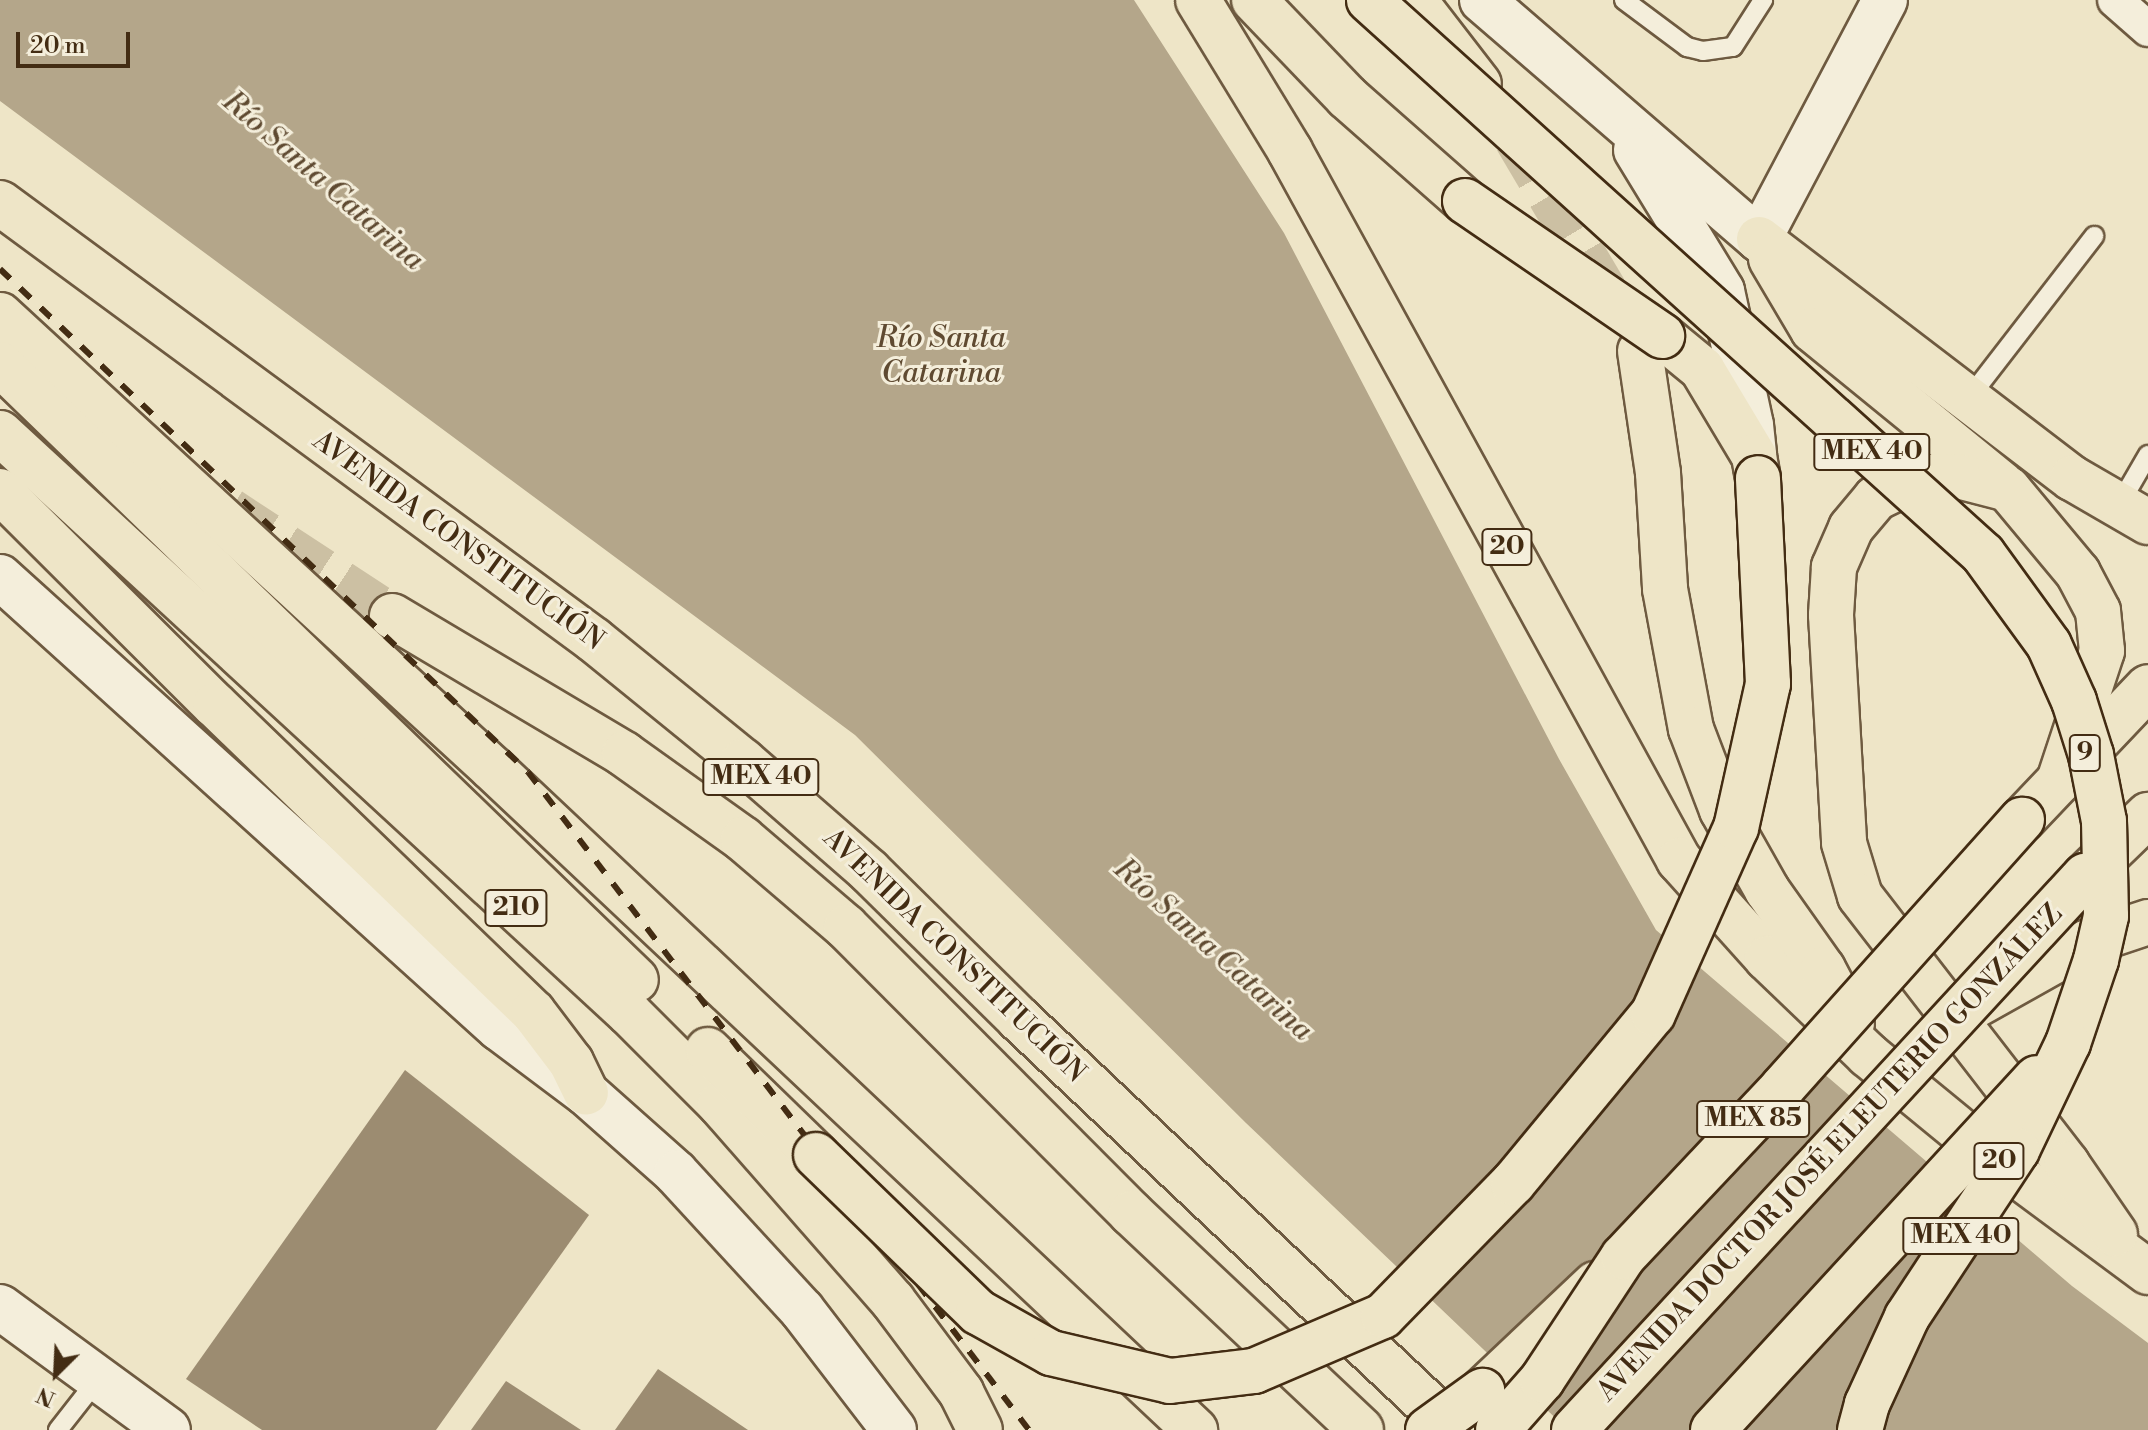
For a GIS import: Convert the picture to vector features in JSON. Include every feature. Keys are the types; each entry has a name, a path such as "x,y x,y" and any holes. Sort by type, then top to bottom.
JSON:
{"main road":[{"name":"20","path":"1198,0 1290,151 1679,860 1767,958 1868,1055 1986,1152 2141,1267"},
{"path":"0,364 978,1312 1051,1353 1170,1381 1254,1371 1383,1316 1513,1183 1653,1014 1736,828 1768,684 1756,467 1702,369 1651,343 1465,201 1347,97 1254,0"},
{"name":"MEX 40","path":"1369,0 1983,554 2049,645 2074,701 2091,755 2104,821 2106,916 2068,1043 2017,1150 1907,1317 1867,1404 1860,1430"},
{"path":"1414,0 1498,108"},
{"name":"AVENIDA CONSTITUCIÓN","path":"0,203 594,640 743,761 869,871 1019,1019 1455,1430"},
{"path":"1759,239 2072,478 2133,514"},
{"path":"1759,239 1813,330 2008,489 2078,573 2098,611 2102,651 2059,781"},
{"path":"0,315 492,768 1195,1430"},
{"name":"20","path":"1651,343 1665,589 1691,729 1722,810 1767,890 1823,969 1868,1055"},
{"name":"210","path":"0,433 629,1013 720,1104 893,1301 961,1392 980,1430"},
{"path":"2008,489 1958,476 1920,477 1876,498 1851,528 1834,567 1831,615 1844,843 1860,896 2067,1164 2141,1267"},
{"path":"0,491 215,705 533,1012 565,1052 586,1093"},
{"name":"AVENIDA CONSTITUCIÓN","path":"392,616 624,754 743,839 846,927 1131,1213 1361,1430"},
{"name":"9","path":"2022,820 2148,687"},
{"name":"AVENIDA DOCTOR JOSÉ ELEUTERIO GONZÁLEZ","path":"1580,1426 1963,1013 2085,876 2148,815"},
{"name":"MEX 85","path":"1490,1411 1542,1380 1623,1257 1782,1088 2022,820"},
{"path":"1963,1013 2088,942 2145,923"},
{"path":"846,927 1019,1019"},
{"path":"1713,1430 2068,1043"},
{"path":"1056,1053 1131,1213"},
{"path":"1064,1304 1157,1430"},
{"path":"1742,1430 1817,1317"},
{"path":"1428,1430 1490,1411"},
{"path":"1446,1430 1490,1411"}],"street":[{"path":"1482,0 1759,239 1885,0"},
{"path":"2115,0 2148,29"},
{"path":"1616,116 1722,291 1756,467"},
{"path":"0,577 499,1028 586,1093 676,1173 802,1310 894,1430"},
{"path":"0,1307 168,1430"}],"lane":[{"path":"1624,0 1687,47 1703,51 1733,47 1763,0"},
{"path":"1969,398 2094,236"},
{"path":"2133,514 2148,455"},
{"path":"58,1430 98,1379"}],"water":[{"name":"Río Santa Catarina","path":"0,0 1134,0 1284,233 1559,759 1656,930 2072,1286 2148,1343 2148,1430 1568,1430 1246,1123 855,735 0,101"}],"building":[{"path":"405,1070 589,1215 436,1430 262,1430 186,1379"},
{"path":"658,1369 748,1430 615,1430"},
{"path":"506,1381 581,1430 471,1430"}],"tunnel":[{"path":"1516,139 1615,307"},
{"path":"230,510 392,616"}],"railway":[{"path":"0,269 528,772 1029,1430"}]}
